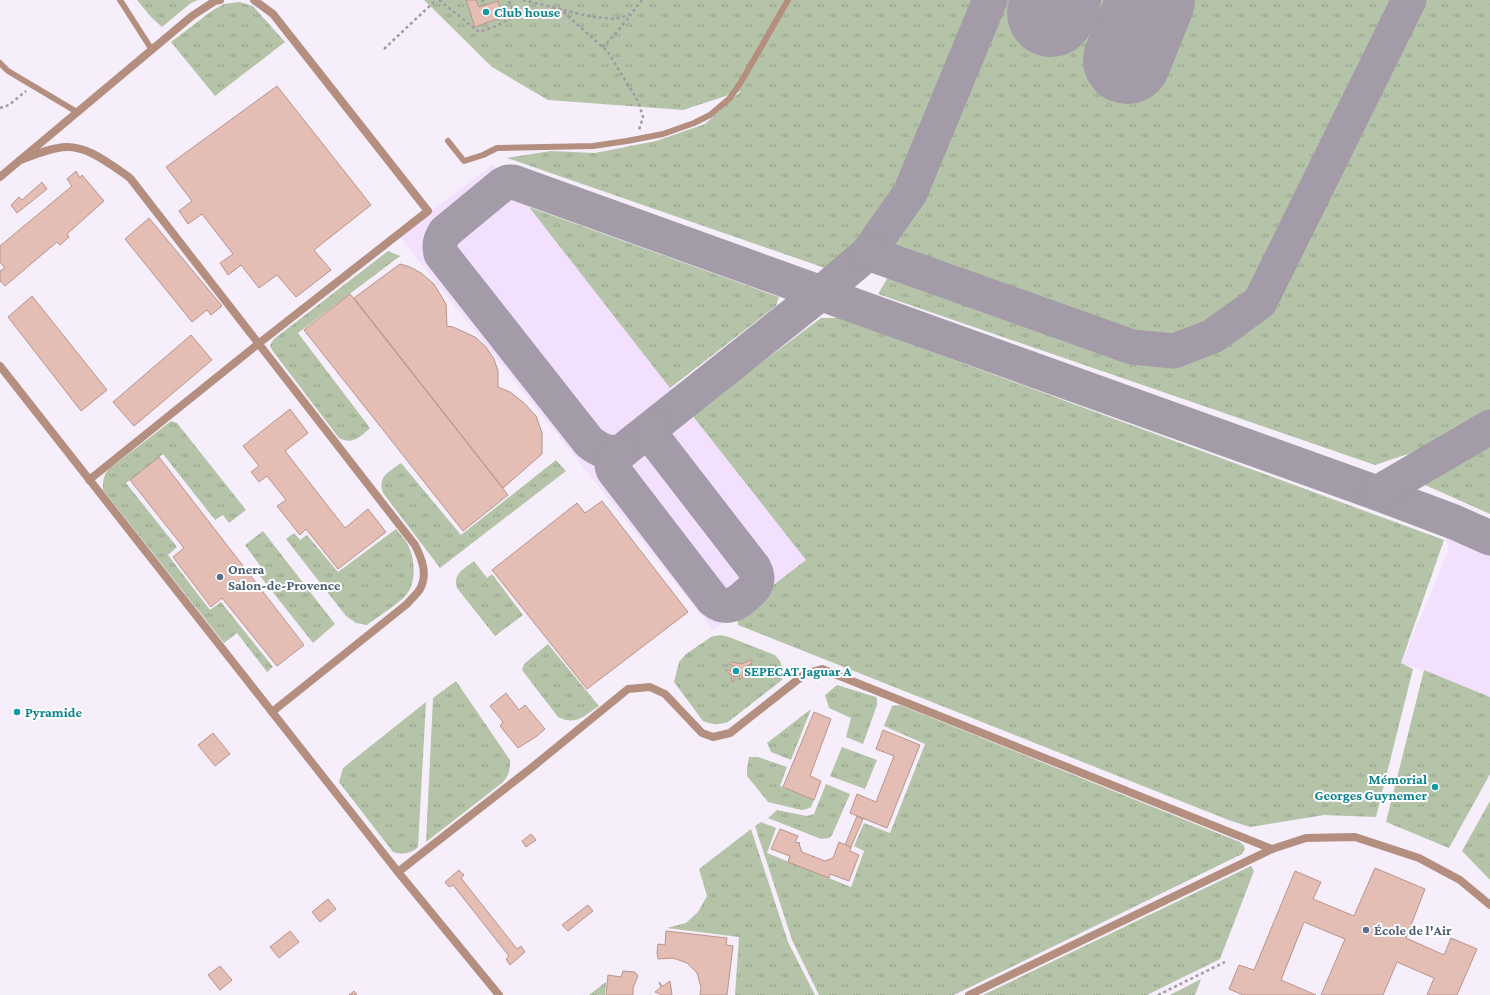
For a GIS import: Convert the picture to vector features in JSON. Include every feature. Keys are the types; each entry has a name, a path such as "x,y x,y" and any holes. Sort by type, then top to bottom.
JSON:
{"street":[{"path":"0,177 192,16 215,1 220,0"},
{"path":"89,480 258,344 428,211 278,20 273,14 254,0"},
{"path":"20,160 59,147 79,148 111,164 130,178 415,545 421,558 424,573 420,588 407,604 272,712"},
{"path":"0,366 398,872 499,995"},
{"path":"398,872 530,769 628,689 650,687 665,694 702,733 713,737 730,733 805,674 822,669 1272,849"},
{"path":"969,995 1272,849 1306,838 1355,837 1419,858 1460,880 1490,905"}],"lane":[{"path":"120,0 152,50"},
{"path":"448,141 464,161 484,155 497,148 593,146 663,134 694,123 710,115 730,98 741,82 788,0"},
{"path":"0,63 8,71 78,112"}],"path":[{"path":"384,49 436,0"},
{"path":"439,0 479,32 510,19 514,11 508,0"},
{"path":"481,1 485,0"},
{"path":"523,0 592,17 616,19 631,14"},
{"path":"602,47 609,41 642,0"},
{"path":"559,8 608,52 638,101 643,117 640,129 627,141"},
{"path":"0,108 9,105 32,85"},
{"path":"1158,995 1225,962"}],"shaded area":[{"path":"493,164 529,207 806,560 713,630 399,236"},
{"path":"1444,533 1490,555 1490,697 1424,670 1401,664 1449,549"}],"green space":[{"path":"137,0 198,0 191,3 162,27 151,17"},
{"path":"424,0 1490,0 1490,514 1425,485 1448,464 1417,451 1375,465 878,294 891,272 851,247 825,268 507,158 551,151 595,153 656,141 705,124 741,91 683,110 548,100 492,67"},
{"path":"239,2 253,6 285,42 215,96 171,42 213,10 224,4"},
{"path":"529,207 779,297 776,306 670,388"},
{"path":"388,251 400,256 298,333 370,428 356,439 348,441 339,438 272,350 270,345 274,339"},
{"path":"821,318 840,318 1444,540 1401,663 1413,669 1376,817 1324,815 1250,827 1231,821 738,625 737,613 806,560 692,415"},
{"path":"171,421 177,423 246,510 229,523 223,515 215,520 163,454 126,483 177,547 168,555 210,610 221,602 273,667 267,672 237,633 224,643 103,490 104,478 109,469"},
{"path":"556,460 566,471 440,568 383,493 383,478 388,472 401,463 461,535"},
{"path":"396,529 410,549 414,576 407,594 367,625 356,623 346,616 286,539 294,533 300,540 307,535 338,572"},
{"path":"263,531 335,624 313,643 260,576 261,567 245,545"},
{"path":"474,561 487,578 492,574 523,615 495,636 457,588 456,579 458,575 463,569"},
{"path":"720,635 775,655 780,661 782,667 782,680 728,722 715,724 703,721 674,682 679,662 686,654 711,637"},
{"path":"548,644 599,706 580,719 564,720 558,717 522,670 524,664"},
{"path":"1424,670 1490,697 1490,774 1449,848 1386,822"},
{"path":"456,681 510,760 509,770 508,775 502,783 426,842 433,698"},
{"path":"837,685 876,697 877,699 877,705 863,744 846,737 851,718 829,708 825,695"},
{"path":"426,702 418,847 403,854 397,853 393,852 339,782 343,768"},
{"path":"900,705 1240,842 1245,849 1242,854 954,995 819,995 792,940 755,826 761,822 776,828 767,853 851,887 864,851 854,846 864,823 890,833 925,744 884,726 892,706"},
{"path":"811,709 791,760 771,752 767,743"},
{"path":"842,747 877,760 865,789 830,776"},
{"path":"749,757 758,757 787,767 780,786 814,800 811,807 801,810 768,802 747,776"},
{"path":"826,784 850,794 832,835 829,838 821,839 768,818 777,810 807,816 814,814"},
{"path":"1490,801 1490,880 1462,851"},
{"path":"751,829 788,942 815,995 735,995 739,937 667,928 686,923 698,912 707,896 699,869"},
{"path":"1251,866 1254,871 1220,959 1147,995 983,995"},
{"path":"1201,979 1195,995 1170,995"},
{"path":"606,982 605,995 589,995"}],"building":[{"name":"Club house","path":"466,0 476,0 479,7 498,1 503,17 475,27"},
{"path":"277,86 371,205 314,250 331,270 296,297 277,275 259,288 241,265 228,275 220,263 233,254 202,214 188,224 179,211 192,201 166,167"},
{"path":"76,171 80,178 82,175 104,201 67,234 69,237 60,245 57,242 5,286 0,281 0,271 5,268 0,262 0,246 72,186 67,179"},
{"path":"42,182 47,189 17,213 11,205 19,197 22,200"},
{"path":"149,218 222,306 211,315 207,310 192,322 125,239"},
{"path":"400,264 421,273 434,284 446,304 447,326 453,327 475,337 486,347 494,359 498,371 498,387 510,392 524,403 536,416 542,433 542,454 503,488 354,298"},
{"path":"350,294 508,495 463,531 304,330"},
{"path":"32,296 107,390 81,411 8,317"},
{"path":"191,335 212,360 134,426 113,402"},
{"path":"290,409 308,433 285,451 345,528 368,509 386,532 338,569 306,529 300,535 277,506 286,500 267,476 259,482 251,472 259,466 243,446"},
{"name":"Onera Salon-de-Provence","path":"159,457 304,645 277,666 222,598 211,607 173,557 184,548 130,480"},
{"path":"602,501 688,612 587,689 492,570 577,503 585,513"},
{"name":"SEPECAT Jaguar A","path":"750,660 752,663 744,668 742,678 739,680 740,671 734,675 734,681 732,682 731,675 725,670 733,672 737,668 729,664 731,662 742,664"},
{"path":"506,693 519,710 525,705 545,729 518,748 500,726 503,722 490,706"},
{"path":"814,712 831,719 810,776 821,781 814,800 783,787"},
{"path":"883,730 920,745 887,828 850,813 857,794 876,802 894,756 876,749"},
{"path":"213,733 230,754 215,766 198,745"},
{"path":"857,816 863,819 851,847 845,845"},
{"path":"780,829 798,836 795,842 800,843 802,852 825,861 833,858 839,842 851,847 850,851 859,855 849,881 830,874 829,878 788,862 790,856 771,849"},
{"path":"531,834 536,840 526,847 522,841"},
{"name":"École de l'Air","path":"1375,868 1425,889 1406,938 1444,955 1451,938 1477,949 1457,995 1427,995 1434,978 1397,962 1383,995 1321,995 1345,939 1304,922 1281,980 1316,995 1243,995 1229,989 1239,965 1254,970 1295,871 1321,882 1313,899 1354,916"},
{"path":"459,870 464,875 461,878 517,949 521,946 525,952 510,965 506,959 509,956 453,885 449,887 445,882"},
{"path":"328,899 336,909 320,922 312,912"},
{"path":"588,905 593,911 568,931 562,925"},
{"path":"290,931 299,942 279,958 270,947"},
{"path":"666,931 727,938 726,945 733,946 727,995 700,995 701,987 697,973 687,963 673,958 658,959 658,944 665,945"},
{"path":"220,966 232,980 220,990 208,975"},
{"path":"623,971 635,972 638,976 633,988 633,995 606,995 608,975 621,977"},
{"path":"670,981 672,995 662,995 655,992 661,987 659,982 663,986"},
{"path":"354,991 357,995 349,995"}],"taxiway":[{"path":"990,0 910,193 868,253 821,293 621,452 604,451 589,442 441,254 440,243 445,232 502,185 508,182 513,182 821,293 836,299 1377,493 1454,522 1490,538"},
{"path":"868,253 1132,347 1174,351 1213,336 1260,302 1409,0"},
{"path":"621,452 614,458 612,463 614,471 713,600 721,605 733,604 740,600 751,591 756,584 757,577 754,568 655,440 652,434 653,427"},
{"path":"1377,493 1490,427"}],"runway":[{"path":"1051,13 1057,0"},
{"path":"1127,60 1151,0"}],"place":[{"name":"Club house","path":"486,12"},
{"name":"Onera Salon-de-Provence","path":"220,577"},
{"name":"SEPECAT Jaguar A","path":"736,671"},
{"name":"Pyramide","path":"17,712"},
{"name":"Mémorial Georges Guynemer","path":"1435,787"},
{"name":"École de l'Air","path":"1366,930"}]}
